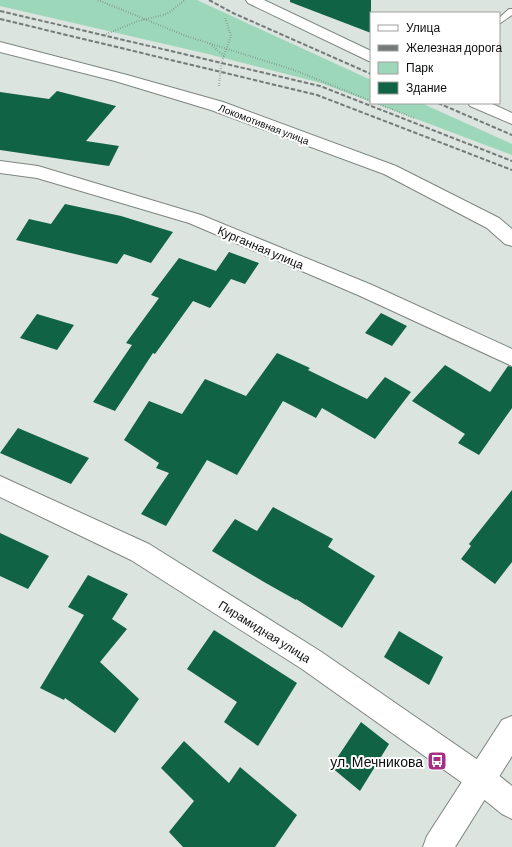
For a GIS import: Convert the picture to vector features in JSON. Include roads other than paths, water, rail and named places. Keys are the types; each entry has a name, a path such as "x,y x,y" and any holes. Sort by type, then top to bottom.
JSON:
{"street":[{"path":"253,0 370,57"},
{"name":"Локомотивная улица","path":"0,47 121,78 217,106 390,170 493,223 512,239"},
{"path":"478,104 512,119"},
{"name":"Курганная улица","path":"0,167 38,172 195,219 365,290 512,358"},
{"name":"Пирамидная улица","path":"0,486 140,552 311,660 481,779 512,804"},
{"path":"438,847 512,730"}],"lane":[{"path":"500,21 512,11"}],"railway":[{"path":"209,0 233,13 370,74"},
{"path":"0,11 320,86 512,161"},
{"path":"0,19 317,95 512,170"},
{"path":"440,104 512,135"}],"place":[{"name":"ул. Мечникова","path":"437,761"}]}
